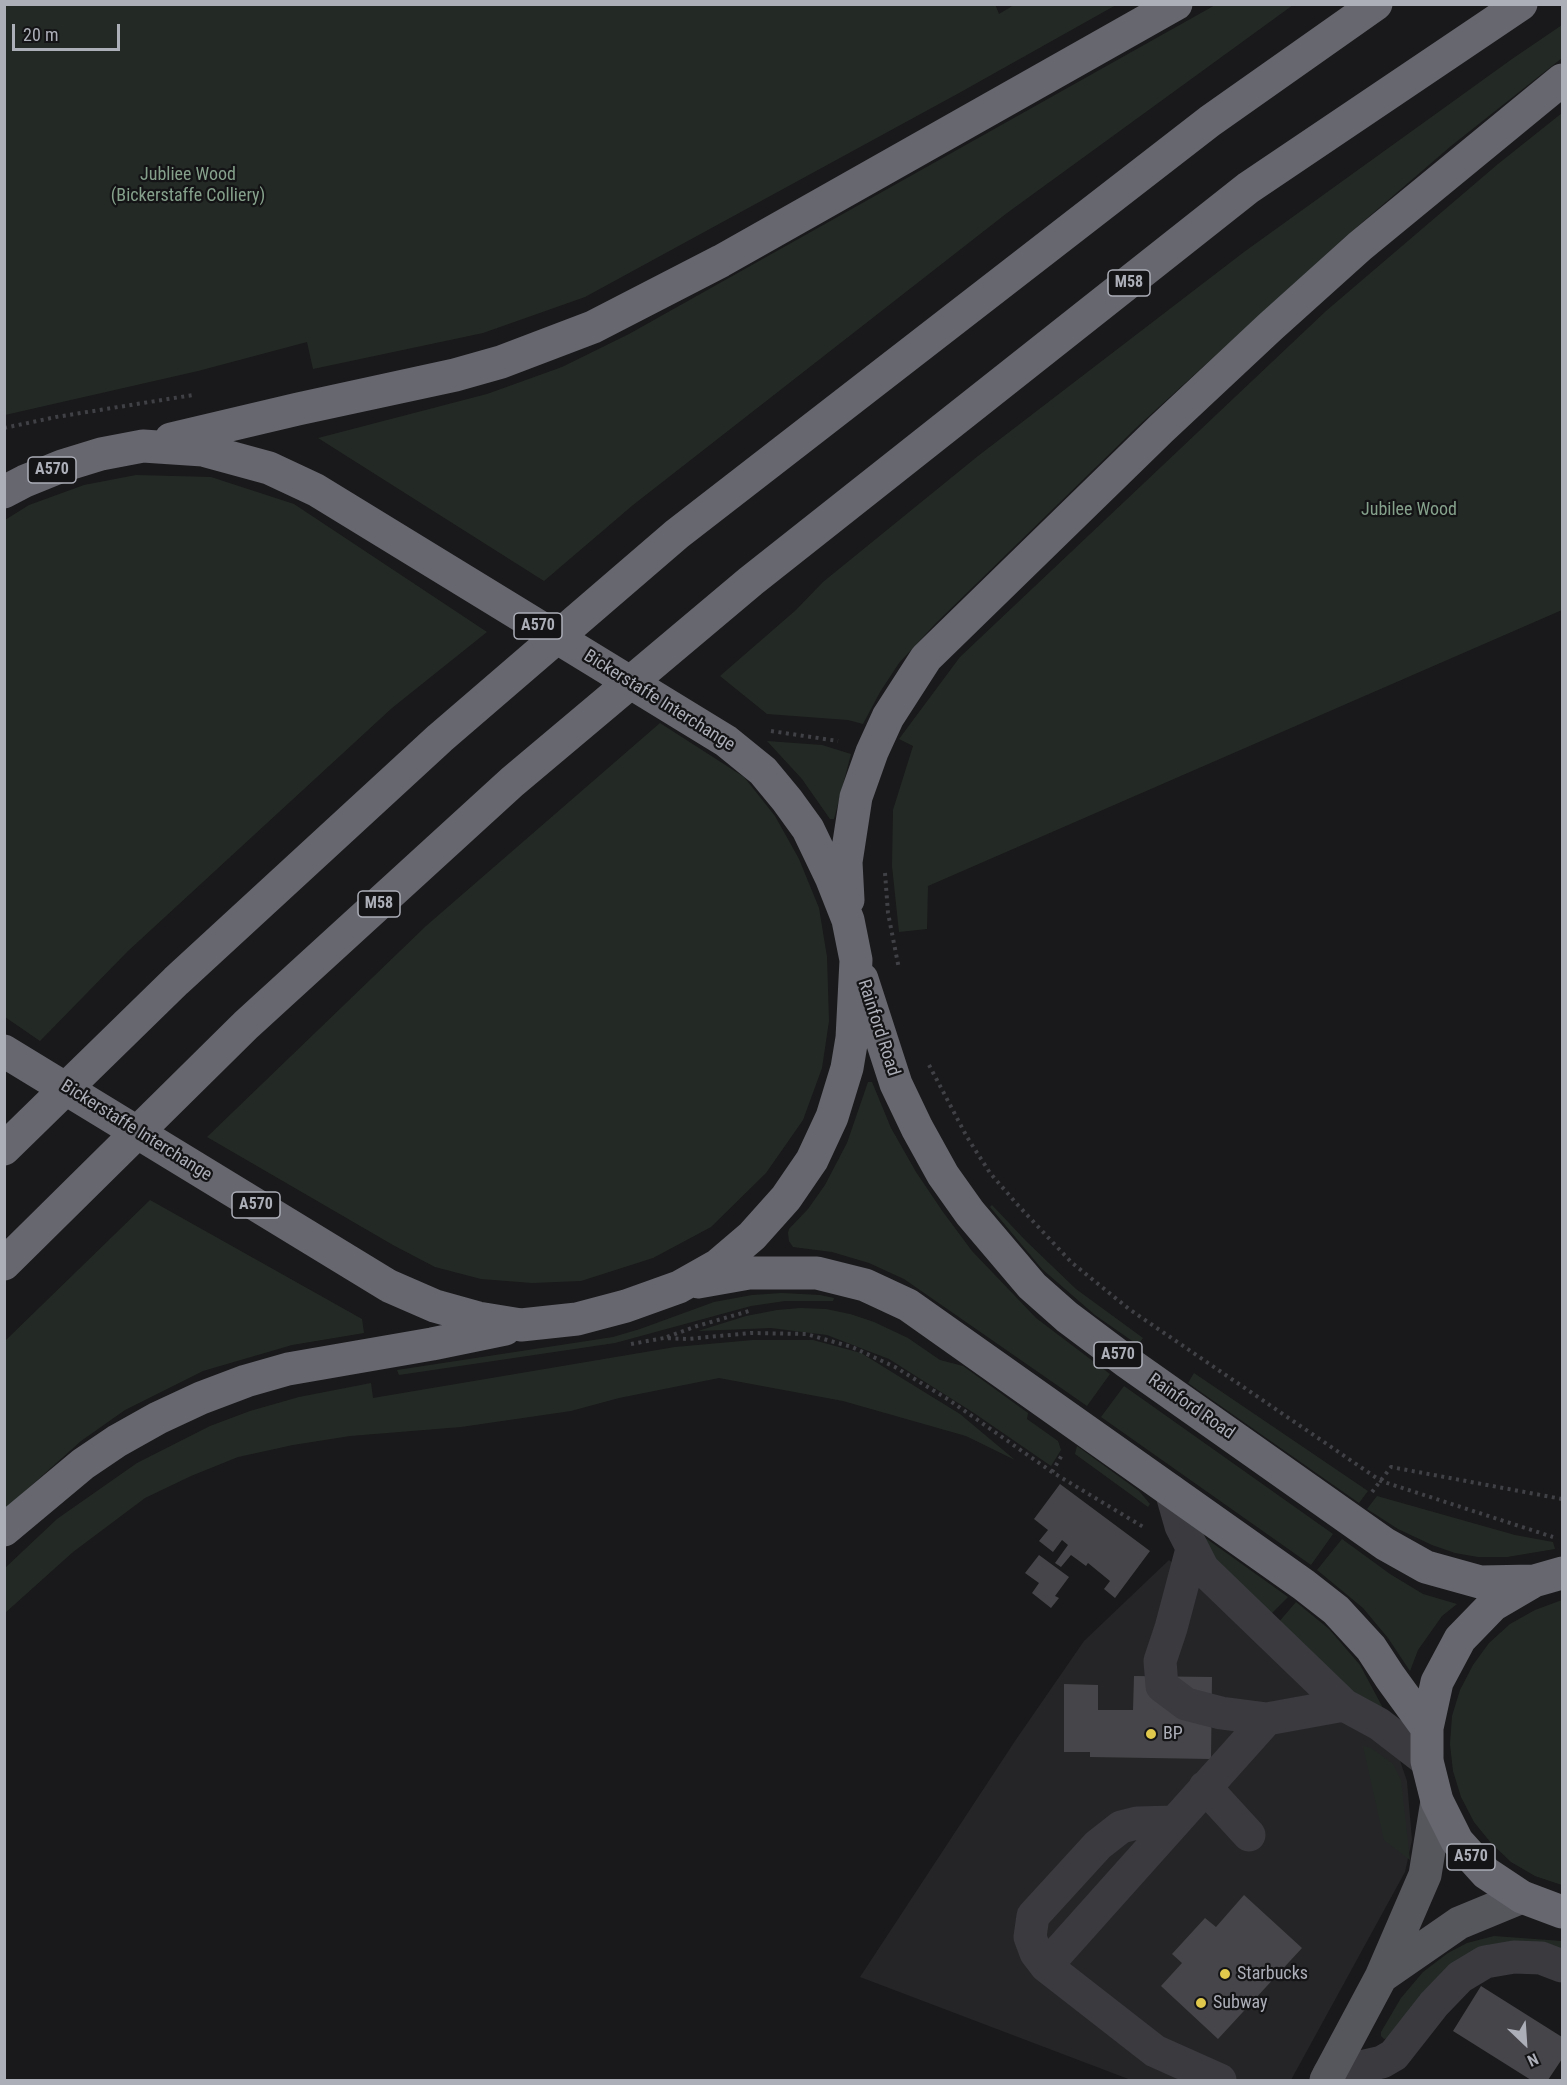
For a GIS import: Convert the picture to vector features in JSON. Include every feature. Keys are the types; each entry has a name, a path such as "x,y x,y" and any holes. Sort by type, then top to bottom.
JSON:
{"highway":[{"path":"144,446 455,375 501,362 593,327 721,261 1176,4"},
{"path":"4,1149 176,981 440,738 677,534 1210,121 1376,4"},
{"name":"M58","path":"13,1256 246,1025 512,782 751,581 1248,188 1521,4"},
{"path":"848,920 846,862 856,797 872,752 888,717 926,658 1161,429 1286,312 1368,239 1563,80"},
{"name":"Bickerstaffe Interchange","path":"4,492 34,477 101,454 144,446 203,450 269,468 316,490 726,741 763,771 808,829 848,920 856,960 852,1038 847,1068 832,1117 812,1160 786,1198 752,1236 718,1264 679,1287 626,1306 577,1319 521,1325 477,1318 446,1309 388,1286 4,1051"},
{"name":"A570","path":"4,470 101,454"},
{"name":"Rainford Road","path":"856,960 896,1084 917,1128 944,1175 970,1213 1032,1286 1067,1317 1127,1362 1385,1544 1426,1567 1480,1582 1548,1577"},
{"name":"A570","path":"679,1287 714,1278 748,1273 817,1274 866,1285 908,1305 1336,1610 1371,1648 1427,1728"},
{"path":"4,1530 83,1464 117,1441 201,1398 246,1381 288,1369 432,1344 521,1325"},
{"name":"A570","path":"1548,1577 1493,1605 1460,1640 1437,1682 1427,1728 1427,1761 1437,1802 1457,1840 1486,1873 1522,1897 1563,1912"}],"main road":[{"path":"1327,2077 1381,1977 1425,1875 1437,1802"},
{"path":"1381,1977 1458,1923 1522,1897"}],"street":[{"path":"1171,1491 1187,1537 1203,1569 1344,1705 1379,1724 1427,1761"},
{"path":"1187,1537 1171,1628 1160,1661 1162,1686 1186,1704 1221,1713 1267,1719 1344,1705"},
{"path":"1046,1966 1267,1719"},
{"path":"1205,1787 1249,1835"},
{"path":"1175,1822 1137,1823 1121,1827 1098,1845 1033,1916 1030,1937 1036,1953 1046,1966 1155,2051 1220,2080"},
{"path":"1327,2077 1382,2062 1394,2055 1434,2004 1460,1977 1485,1962 1514,1957 1541,1958 1563,1966"}],"path":[{"path":"4,428 56,417 198,394"},
{"path":"884,866 888,913 901,978"},
{"path":"928,1062 966,1137 990,1173 1071,1262 1129,1309 1381,1481 1563,1540"},
{"path":"629,1344 664,1338 751,1311"},
{"path":"664,1338 687,1340 751,1333 806,1334 852,1347 895,1367 950,1400 1052,1472 1147,1529 1187,1537"}],"shaded area":[{"path":"1169,1560 1398,1755 1407,1781 1412,1840 1405,1872 1291,2080 1131,2080 860,1977 1015,1741 1084,1641"}],"green space":[{"name":"Jubliee Wood (Bickerstaffe Colliery)","path":"995,4 999,14 1014,5 1116,5 585,297 483,333 313,369 307,342 198,371 5,415 5,5"},
{"path":"1217,4 1293,5 1007,213 633,505 544,581 318,438 487,394 562,367 629,334"},
{"path":"1562,25 1562,58 1451,146 1344,238 1137,427 936,623 899,663 863,724 848,720 767,714 720,676 796,610 823,582 978,456 1244,252"},
{"name":"Jubilee Wood","path":"1562,113 1562,610 928,886 927,929 899,932 892,866 893,810 913,746 899,739 960,657 1326,311 1498,164"},
{"path":"136,475 211,477 294,504 487,632 392,708 128,951 40,1041 5,1017 5,520 29,505 84,485"},
{"path":"660,723 744,777 775,816 799,859 819,908 827,957 829,1021 822,1068 803,1120 766,1173 711,1227 653,1258 581,1281 532,1283 481,1279 435,1267 207,1137 426,926"},
{"path":"767,741 822,745 851,754 834,819 830,819 802,779"},
{"path":"868,1082 872,1082 891,1128 916,1172 972,1251 1036,1318 1110,1374 1087,1406 904,1279 869,1263 832,1252 793,1247 789,1241 789,1229 808,1209 825,1185 847,1143"},
{"path":"150,1200 362,1319 364,1333 292,1345 203,1371 125,1410 81,1441 5,1509 5,1341"},
{"path":"992,1205 1076,1289 1143,1338 1138,1345 1095,1315 1042,1269 990,1207"},
{"path":"782,1293 834,1298 833,1301 785,1301 751,1306 615,1343 399,1375 397,1370 613,1337 714,1302 752,1295"},
{"path":"800,1308 826,1309 874,1322 908,1338 940,1360 963,1366 1028,1413 1027,1419 1058,1441 1061,1450 1051,1466 889,1359 827,1335 771,1328 698,1331 746,1316"},
{"path":"753,1340 813,1340 861,1353 960,1414 1015,1460 966,1436 843,1401 719,1378 619,1398 571,1411 461,1427 350,1436 238,1457 145,1498 73,1552 5,1613 5,1568 57,1519 137,1463 210,1426 250,1411 299,1397 371,1383 373,1398 675,1347"},
{"path":"1194,1373 1368,1491 1359,1503 1188,1383"},
{"path":"1124,1386 1333,1534 1311,1565 1101,1417"},
{"path":"1077,1446 1139,1491 1150,1504 1148,1507 1075,1454"},
{"path":"1377,1496 1515,1535 1553,1542 1555,1549 1507,1557 1478,1557 1455,1553 1398,1529 1367,1509"},
{"path":"1204,1537 1288,1597 1269,1616 1196,1544"},
{"path":"1342,1539 1390,1574 1423,1594 1457,1604 1442,1616 1418,1650 1410,1671 1388,1638 1363,1608 1317,1570"},
{"path":"1562,1600 1562,1885 1535,1876 1511,1862 1474,1822 1461,1797 1453,1771 1450,1744 1452,1716 1460,1690 1473,1665 1489,1643 1510,1624 1535,1610"},
{"path":"1296,1602 1329,1629 1360,1665 1383,1708 1383,1719 1278,1623"},
{"path":"1363,1746 1371,1748 1393,1764 1401,1780 1410,1860 1384,1840"},
{"path":"1494,1936 1562,1941 1562,1957 1536,1946 1388,2038 1384,2039 1381,2036 1381,2032 1401,1998 1423,1972 1448,1953 1467,1943"}],"building":[{"path":"1060,1484 1150,1551 1115,1598 1104,1589 1110,1581 1088,1563 1086,1566 1071,1555 1061,1567 1055,1563 1068,1545 1062,1540 1053,1552 1039,1541 1048,1530 1034,1519"},
{"path":"1039,1555 1069,1577 1055,1596 1059,1598 1051,1608 1032,1593 1039,1583 1025,1573"},
{"name":"BP","path":"1134,1676 1212,1677 1211,1759 1090,1757 1090,1752 1064,1752 1064,1684 1098,1685 1098,1710 1133,1710"},
{"name":"Starbucks","path":"1244,1895 1302,1948 1218,2039 1161,1986 1182,1963 1172,1954 1205,1918 1216,1927"},
{"path":"1481,1986 1562,2037 1562,2059 1548,2080 1531,2080 1453,2031"}],"place":[{"name":"BP","path":"1151,1734"},
{"name":"Starbucks","path":"1225,1974"},
{"name":"Subway","path":"1201,2003"}]}
